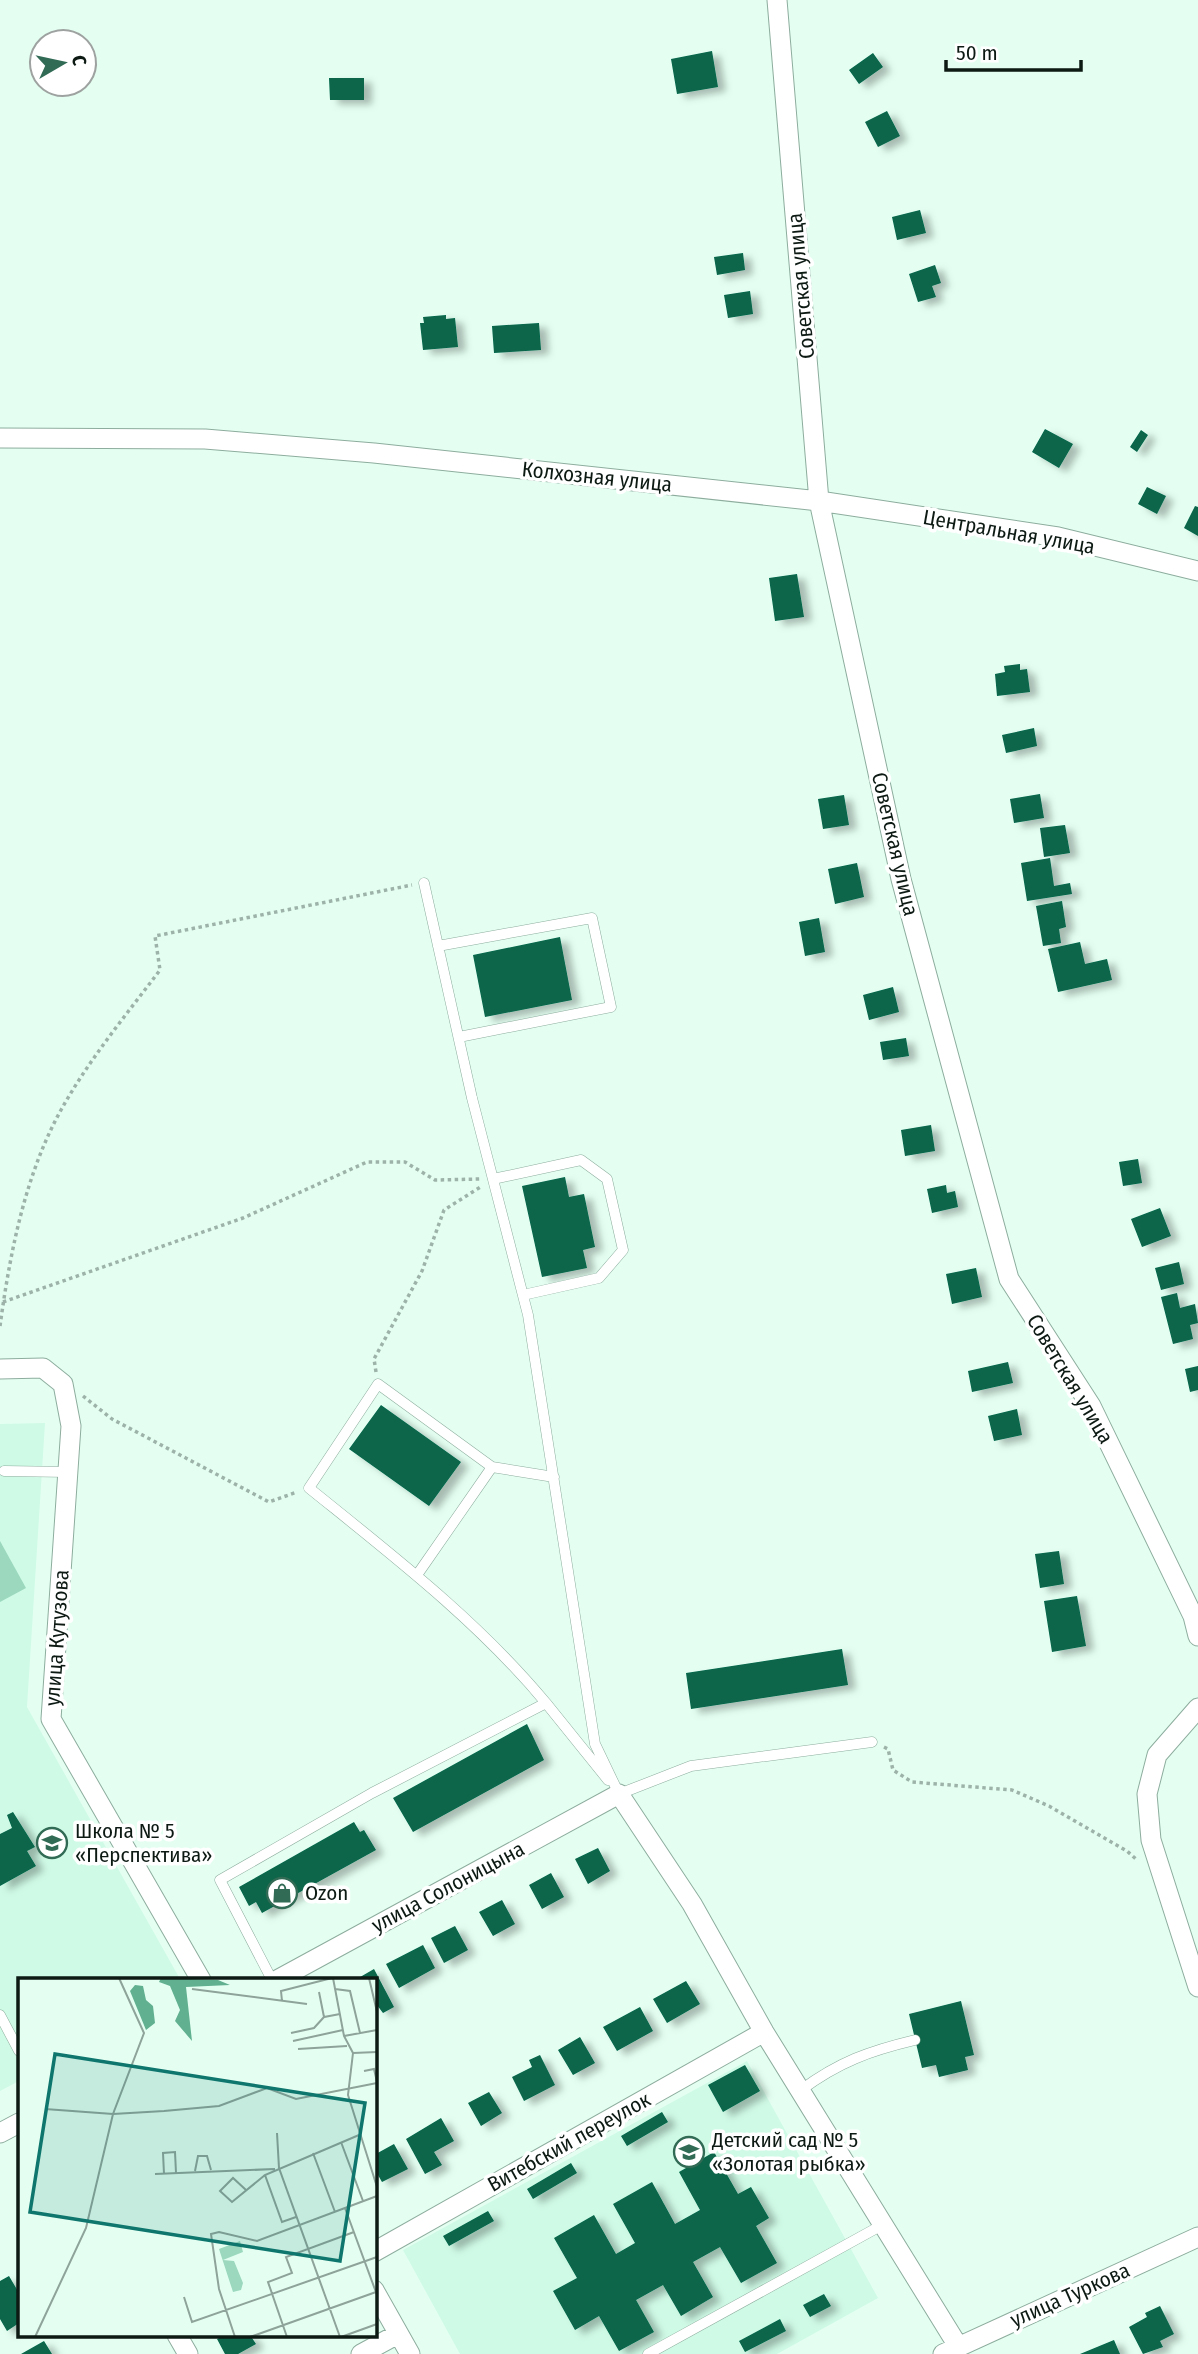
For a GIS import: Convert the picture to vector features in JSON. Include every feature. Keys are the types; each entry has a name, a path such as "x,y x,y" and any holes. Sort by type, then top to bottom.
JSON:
{"street":[{"name":"Советская улица","path":"777,0 819,502 901,879 1009,1279 1091,1406 1193,1616 1198,1636"},
{"name":"Колхозная улица","path":"0,438 205,439 374,453 819,502"},
{"name":"Центральная улица","path":"819,502 1058,537 1198,571"},
{"path":"0,1369 43,1368 62,1384"},
{"name":"улица Кутузова","path":"62,1384 71,1426 51,1719 200,1978"},
{"path":"1198,1708 1157,1755 1147,1794 1151,1840 1198,1987"},
{"path":"619,1794 692,1904 764,2032 884,2224 950,2350"},
{"name":"улица Солоницына","path":"276,1978 619,1794"},
{"name":"Витебский переулок","path":"376,2251 764,2032"},
{"path":"0,2133 18,2124"},
{"name":"улица Туркова","path":"950,2350 1198,2237"},
{"path":"376,2294 410,2354"},
{"path":"361,2354 398,2334"},
{"path":"178,2336 188,2354"}],"lane":[{"path":"424,883 458,1037 523,1295 595,1744 619,1794"},
{"path":"438,946 592,918 611,1007 458,1037"},
{"path":"493,1179 581,1160 607,1179 624,1250 599,1278 523,1295"},
{"path":"554,1477 492,1466 378,1384 309,1488 417,1575 516,1667 619,1794"},
{"path":"417,1575 492,1466"},
{"path":"4,1471 68,1472"},
{"path":"273,1978 220,1880 372,1793 545,1703"},
{"path":"619,1794 691,1766 872,1742"},
{"path":"0,2015 18,2049"},
{"path":"801,2090 841,2063 870,2050 915,2040"},
{"path":"648,2354 884,2224"}],"path":[{"path":"0,1326 27,1189 61,1110 160,970 155,936 424,883"},
{"path":"3,1302 243,1218 367,1162 405,1162 435,1180 493,1179"},
{"path":"378,1384 374,1359 422,1271 444,1210 493,1179"},
{"path":"62,1384 113,1419 268,1502 309,1488"},
{"path":"872,1742 888,1749 893,1770 912,1782 1012,1790 1049,1806 1127,1851 1165,1885"}],"shaded area":[{"name":"Школа № 5 «Перспектива»","path":"45,1423 27,1707 179,1978 18,1978 18,2082 0,2091 0,1424"},
{"path":"0,1541 26,1588 0,1602"},
{"name":"Детский сад № 5 «Золотая рыбка»","path":"747,2061 878,2298 777,2354 460,2354 403,2250"}],"building":[{"path":"712,51 718,87 677,94 671,59"},
{"path":"873,53 883,67 859,84 849,70"},
{"path":"329,78 364,78 364,100 330,100"},
{"path":"887,111 900,136 878,147 865,122"},
{"path":"920,210 926,233 897,240 892,217"},
{"path":"743,253 745,270 717,275 714,257"},
{"path":"935,265 941,283 932,286 936,297 918,302 909,274"},
{"path":"750,291 753,314 728,318 724,295"},
{"path":"446,315 446,319 455,318 458,347 423,350 420,323 424,323 423,317"},
{"path":"539,323 541,350 494,353 492,326"},
{"path":"1045,429 1073,444 1059,468 1032,452"},
{"path":"1141,430 1148,435 1137,452 1130,447"},
{"path":"1147,487 1166,496 1157,514 1138,504"},
{"path":"1195,506 1198,507 1198,536 1184,528"},
{"path":"797,574 804,617 775,621 769,578"},
{"path":"1020,664 1020,670 1027,669 1030,692 997,696 995,674 1005,672 1004,666"},
{"path":"1034,728 1037,746 1006,753 1002,735"},
{"path":"1040,794 1044,818 1014,823 1010,799"},
{"path":"844,795 849,825 823,829 818,799"},
{"path":"1065,825 1070,853 1044,857 1040,828"},
{"path":"1050,858 1054,886 1070,883 1072,894 1027,901 1021,863"},
{"path":"857,863 864,897 835,904 828,869"},
{"path":"1062,901 1066,927 1059,929 1061,943 1043,946 1036,906"},
{"path":"819,918 825,952 805,956 799,922"},
{"path":"560,937 572,1000 485,1017 473,955"},
{"path":"1080,942 1085,964 1107,959 1112,980 1058,992 1048,949"},
{"path":"893,987 899,1012 869,1020 863,995"},
{"path":"906,1038 909,1056 883,1060 880,1042"},
{"path":"931,1125 935,1151 905,1156 901,1130"},
{"path":"1138,1159 1142,1183 1123,1186 1119,1162"},
{"path":"565,1177 569,1197 584,1194 595,1247 583,1250 587,1268 542,1277 522,1186"},
{"path":"946,1185 947,1193 955,1191 958,1207 932,1213 927,1189"},
{"path":"1160,1208 1171,1236 1142,1247 1131,1219"},
{"path":"1179,1262 1184,1284 1161,1290 1155,1268"},
{"path":"976,1268 982,1297 952,1304 946,1274"},
{"path":"1177,1293 1180,1308 1195,1304 1198,1323 1190,1325 1193,1339 1173,1344 1161,1297"},
{"path":"1008,1362 1013,1383 972,1392 968,1371"},
{"path":"1198,1366 1198,1390 1190,1392 1185,1369"},
{"path":"381,1405 461,1462 429,1506 349,1449"},
{"path":"1017,1409 1022,1435 994,1441 988,1416"},
{"path":"1059,1551 1064,1584 1040,1588 1035,1554"},
{"path":"1077,1596 1086,1646 1052,1652 1044,1601"},
{"path":"842,1649 848,1685 691,1709 686,1673"},
{"path":"527,1724 544,1760 413,1832 393,1798"},
{"path":"13,1812 35,1847 27,1851 36,1866 0,1886 0,1834 12,1828 7,1815"},
{"path":"354,1822 360,1832 364,1830 376,1850 262,1913 256,1902 249,1906 239,1887"},
{"path":"598,1848 610,1871 588,1884 575,1859"},
{"path":"551,1873 564,1897 542,1909 529,1885"},
{"path":"502,1900 515,1924 493,1936 479,1912"},
{"path":"455,1926 468,1950 444,1963 431,1938"},
{"path":"423,1945 435,1968 399,1988 386,1964"},
{"path":"374,1969 394,2007 383,2013 376,2004 376,1978 358,1978"},
{"path":"686,1981 700,2004 667,2023 653,1999"},
{"path":"961,2001 974,2055 965,2057 968,2070 939,2077 936,2065 922,2068 909,2014"},
{"path":"640,2007 653,2031 617,2051 603,2027"},
{"path":"580,2037 595,2063 573,2075 558,2050"},
{"path":"540,2055 555,2085 524,2101 512,2077 532,2067 529,2060"},
{"path":"745,2065 760,2091 723,2112 708,2085"},
{"path":"489,2092 502,2113 481,2126 468,2103"},
{"path":"662,2112 668,2122 627,2146 621,2136"},
{"path":"441,2118 454,2141 434,2152 442,2165 425,2174 406,2139"},
{"path":"394,2144 408,2169 382,2182 376,2172 376,2154"},
{"path":"714,2152 738,2194 751,2187 769,2218 756,2226 777,2263 741,2283 720,2247 693,2262 713,2297 681,2316 663,2285 636,2300 654,2332 619,2351 599,2316 575,2330 553,2291 577,2278 554,2238 594,2215 616,2254 635,2243 613,2204 652,2182 675,2224 700,2210 679,2172"},
{"path":"571,2163 577,2173 533,2199 527,2189"},
{"path":"488,2211 494,2221 449,2246 443,2236"},
{"path":"9,2276 18,2291 18,2324 7,2331 0,2319 0,2281"},
{"path":"824,2294 831,2306 810,2317 803,2305"},
{"path":"1160,2306 1174,2334 1160,2341 1163,2347 1143,2354 1129,2327 1147,2317 1145,2313"},
{"path":"780,2319 786,2331 745,2352 739,2341"},
{"path":"223,2336 251,2336 256,2344 238,2354 225,2354 217,2339"},
{"path":"1114,2340 1120,2354 1080,2354"},
{"path":"44,2341 52,2354 21,2354"}],"place":[{"name":"Школа № 5 «Перспектива»","path":"52,1843"},
{"name":"Ozon","path":"282,1893"},
{"name":"Детский сад № 5 «Золотая рыбка»","path":"689,2152"}]}
